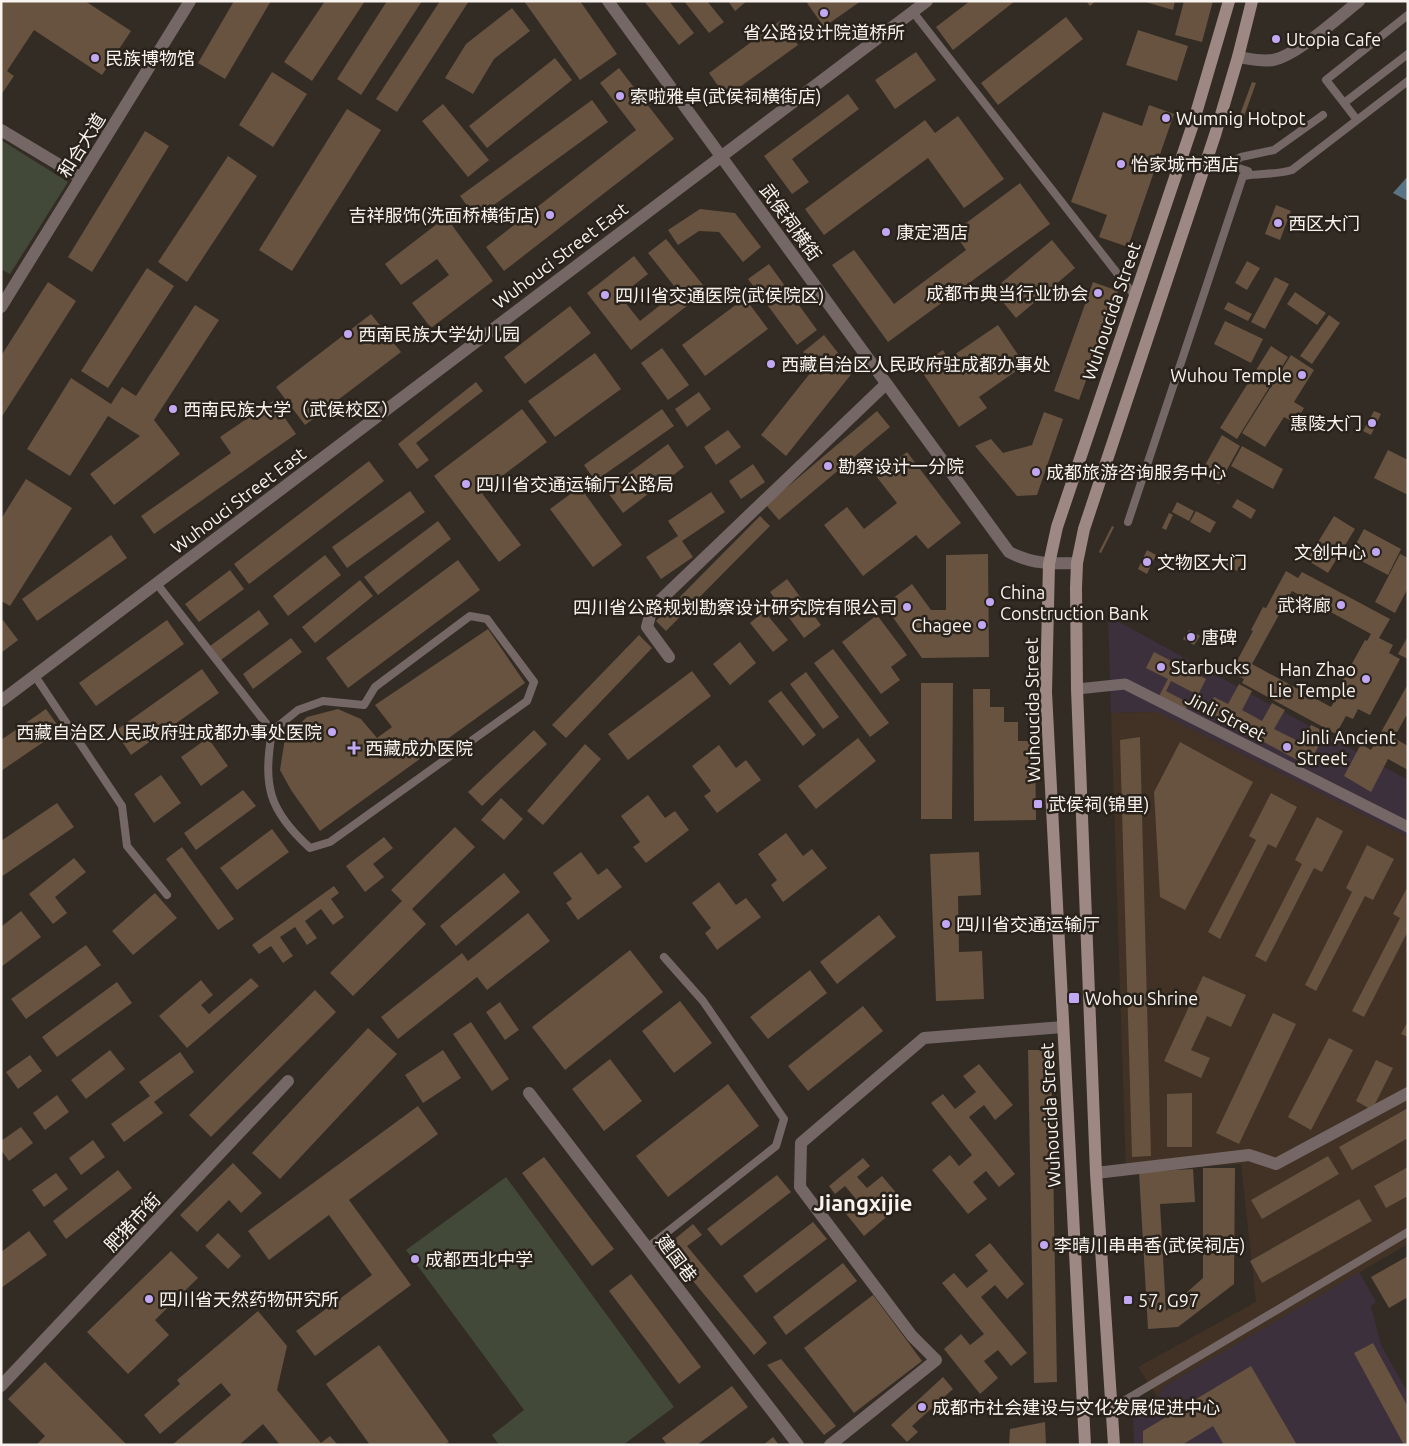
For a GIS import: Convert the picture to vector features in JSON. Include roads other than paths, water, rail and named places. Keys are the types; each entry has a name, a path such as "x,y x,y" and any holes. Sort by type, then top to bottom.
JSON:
{"main road":[{"name":"Wuhoucida Street","path":"1085,1445 1046,692 1049,564 1057,527 1192,127 1221,34 1229,1"},
{"path":"1114,1445 1096,1174 1078,689 1077,563 1084,529 1207,158 1238,57 1252,1"}],"street":[{"name":"和合大道","path":"1,307 190,1"},
{"name":"武侯祠横街","path":"608,1 722,155 1009,552 1025,560 1049,564 1077,563"},
{"name":"Wuhouci Street East","path":"1,702 926,1"},
{"path":"1238,57 1261,61 1274,60 1290,54 1359,1"},
{"path":"1,130 81,178"},
{"path":"669,657 647,627 652,608 886,384"},
{"name":"Jinli Street","path":"1078,689 1125,684 1408,827"},
{"path":"830,1445 936,1360 912,1336 800,1187 802,1143 924,1038 1063,1027"},
{"name":"肥猪市街","path":"1,1386 288,1081"},
{"name":"建国巷","path":"529,1093 798,1445"},
{"path":"1096,1174 1249,1155 1276,1164 1408,1093"}],"lane":[{"path":"913,12 1135,296"},
{"path":"1357,120 1326,80 1408,15"},
{"path":"1344,102 1408,54"},
{"path":"1243,176 1273,175 1292,170 1408,81"},
{"path":"1228,165 1241,157 1274,150 1323,115"},
{"path":"1128,522 1243,176 1248,171 1207,158"},
{"path":"156,584 272,731 267,764 272,800 290,829 310,848 330,842 527,701 534,682 487,619 470,616 375,687 364,705 322,701 298,710 272,731"},
{"path":"35,676 122,806 127,846 167,895"},
{"path":"647,1248 776,1146 784,1119 703,1001 664,957"},
{"path":"1112,1408 1408,1232"}],"water":[{"path":"1408,176 1408,201 1393,193"}],"place":[{"name":"省公路设计院道桥所","path":"824,13"},
{"name":"Utopia Cafe","path":"1276,39"},
{"name":"民族博物馆","path":"95,58"},
{"name":"索啦雅卓(武侯祠横街店)","path":"620,96"},
{"name":"Wumnig Hotpot","path":"1166,118"},
{"name":"怡家城市酒店","path":"1121,164"},
{"name":"吉祥服饰(洗面桥横街店)","path":"550,215"},
{"name":"西区大门","path":"1278,223"},
{"name":"康定酒店","path":"886,232"},
{"name":"成都市典当行业协会","path":"1098,293"},
{"name":"四川省交通医院(武侯院区)","path":"605,295"},
{"name":"西南民族大学幼儿园","path":"348,334"},
{"name":"西藏自治区人民政府驻成都办事处","path":"771,364"},
{"name":"Wuhou Temple","path":"1302,375"},
{"name":"西南民族大学（武侯校区）","path":"173,409"},
{"name":"惠陵大门","path":"1372,423"},
{"name":"勘察设计一分院","path":"828,466"},
{"name":"成都旅游咨询服务中心","path":"1036,472"},
{"name":"四川省交通运输厅公路局","path":"466,484"},
{"name":"文创中心","path":"1376,552"},
{"name":"文物区大门","path":"1147,562"},
{"name":"China Construction Bank","path":"990,602"},
{"name":"武将廊","path":"1341,605"},
{"name":"四川省公路规划勘察设计研究院有限公司","path":"907,607"},
{"name":"Chagee","path":"982,625"},
{"name":"唐碑","path":"1191,637"},
{"name":"Starbucks","path":"1161,667"},
{"name":"Han Zhao Lie Temple","path":"1366,679"},
{"name":"西藏自治区人民政府驻成都办事处医院","path":"332,732"},
{"name":"Jinli Ancient Street","path":"1287,747"},
{"name":"西藏成办医院","path":"354,748"},
{"name":"武侯祠(锦里)","path":"1038,804"},
{"name":"四川省交通运输厅","path":"946,924"},
{"name":"Wohou Shrine","path":"1074,998"},
{"name":"李晴川串串香(武侯祠店)","path":"1044,1245"},
{"name":"成都西北中学","path":"415,1259"},
{"name":"四川省天然药物研究所","path":"149,1299"},
{"name":"57, G97","path":"1128,1300"},
{"name":"成都市社会建设与文化发展促进中心","path":"922,1407"}],"district":[{"name":"Jiangxijie","path":"863,1202"}]}
